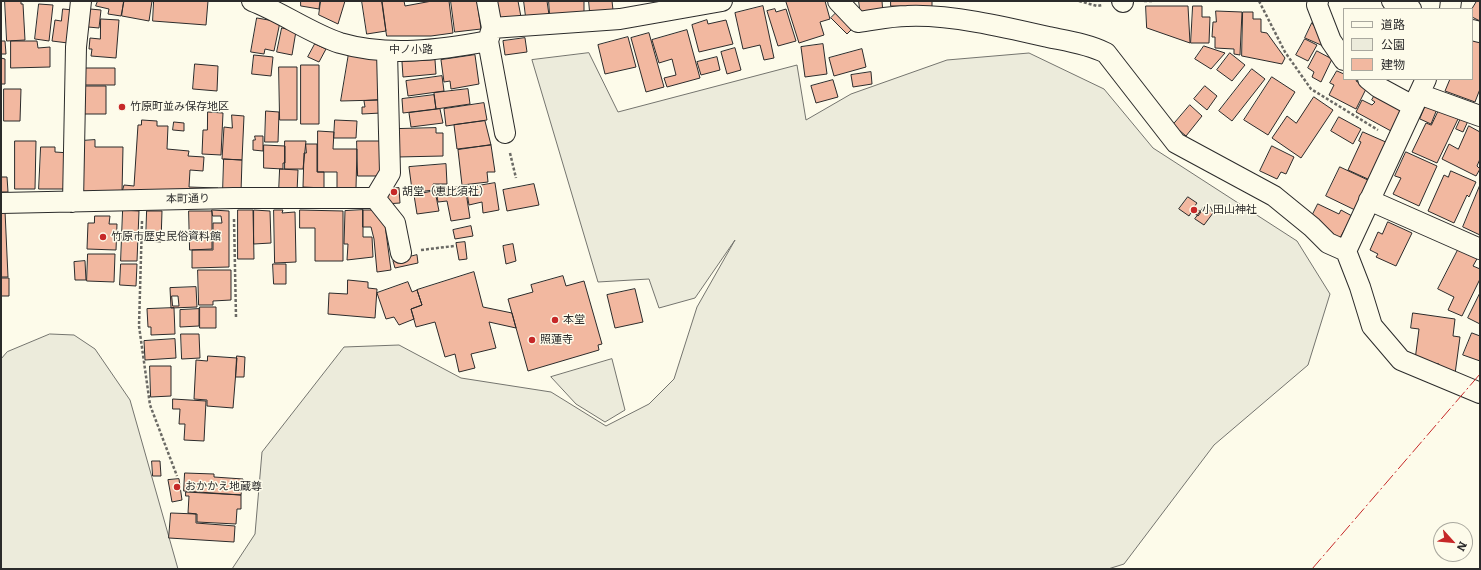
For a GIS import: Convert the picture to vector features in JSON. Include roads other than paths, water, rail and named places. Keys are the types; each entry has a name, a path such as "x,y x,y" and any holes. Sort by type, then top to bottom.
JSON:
{"street":[{"path":"73,202 76,47 81,1"},
{"path":"487,1 490,35 505,133"},
{"name":"中ノ小路","path":"261,3 340,43 387,51 440,50 490,35 569,23 620,19 722,1"},
{"path":"838,1 858,22 907,16 943,18 1000,26 1096,48 1106,53 1176,143 1274,196 1328,243 1346,251 1360,287 1372,326 1401,360 1480,393"},
{"path":"1318,1 1317,5 1331,41 1343,59"},
{"path":"1392,1 1409,8"},
{"path":"387,51 390,173 376,198 395,223 401,253"},
{"path":"1369,80 1378,87 1419,93 1480,116"},
{"path":"1346,251 1419,93"},
{"name":"本町通り","path":"1,203 234,198 376,198"},
{"path":"1369,200 1480,249"}],"place":[{"name":"竹原町並み保存地区","path":"122,107"},
{"name":"胡堂（恵比須社）","path":"394,192"},
{"name":"小田山神社","path":"1194,210"},
{"name":"竹原市歴史民俗資料館","path":"103,237"},
{"name":"本堂","path":"555,320"},
{"name":"照蓮寺","path":"532,340"},
{"name":"おかかえ地蔵尊","path":"177,487"}]}
